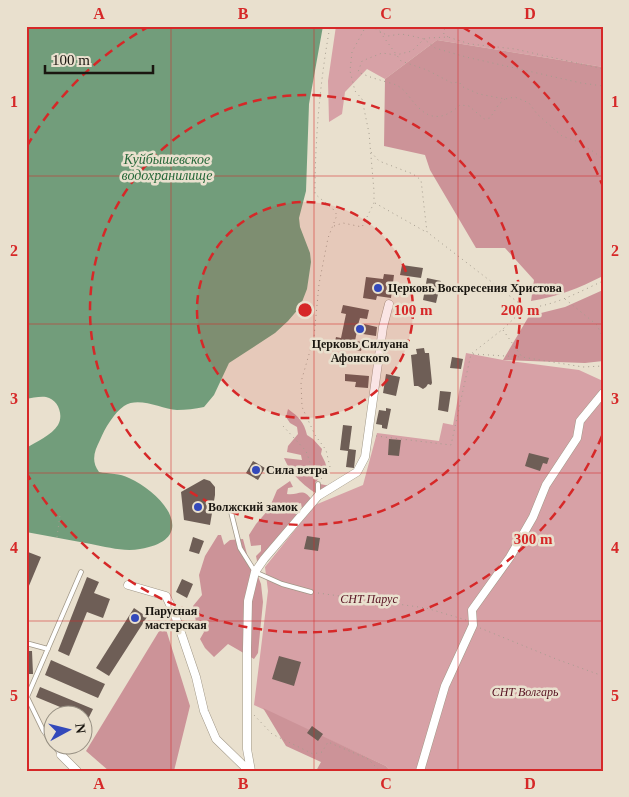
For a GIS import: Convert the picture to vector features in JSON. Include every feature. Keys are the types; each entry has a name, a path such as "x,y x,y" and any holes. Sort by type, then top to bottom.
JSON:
{"street":[{"path":"250,771 247,749 248,601 255,572 318,496 357,472 365,457 382,327 389,304"},
{"path":"420,771 445,686 473,625 472,610 510,557 533,517 546,484 577,438 580,421 603,393"},
{"path":"128,585 166,596 176,614 196,677 204,711 216,739 250,771"},
{"path":"61,755 77,771"}],"lane":[{"path":"318,484 318,496"},
{"path":"230,508 240,548 255,572 282,584 311,592"},
{"path":"42,728 27,697 81,572"},
{"path":"26,643 48,649"}],"path":[{"path":"318,484 330,468 326,450 315,435 302,407 301,382 314,337 319,284 328,238 337,215 316,194 316,150 322,82 330,26"},
{"path":"334,226 343,223 362,227 374,203 369,133 362,99 355,91 350,71 352,52 366,26"},
{"path":"371,26 388,36 401,34 424,39 448,37 470,44 515,49 603,70"},
{"path":"412,26 418,26"},
{"path":"448,26 443,31 448,37"},
{"path":"380,32 401,61 427,70 452,83 459,82 464,87 479,94 505,98 516,97 529,103 537,114 562,136 576,141 603,159"},
{"path":"424,39 412,51 396,55 382,53 368,58 362,61 358,72 398,85 419,108 435,116 444,116 453,112 460,105 469,106 484,119 490,118 505,98"},
{"path":"424,39 435,48 466,57 581,83 603,86"},
{"path":"370,152 379,161 413,174 421,180 427,232"},
{"path":"374,203 427,232 525,308 533,308 564,298 603,281"},
{"path":"564,298 597,325 603,338"},
{"path":"367,435 451,445 471,354 525,308"},
{"path":"502,329 522,357"},
{"path":"471,354 522,357 583,367 603,366"},
{"path":"283,426 306,452 318,484"},
{"path":"57,538 60,516"},
{"path":"311,592 426,608 460,617 473,625 603,676"},
{"path":"247,707 272,734 314,754 322,752 328,742 368,759 380,771"}],"green space":[{"path":"336,26 603,26 603,67 437,40 385,79 367,69 345,92 342,114 329,122 328,81"},
{"name":"СНТ Парус","path":"466,353 579,370 603,381 603,771 390,771 386,766 254,705 268,591 265,567 315,505 363,485 377,433 439,441 443,423 453,425"}],"shaded area":[{"path":"437,40 603,67 603,276 568,292 531,301 534,280 505,248 476,248 430,170 425,155 384,146 385,79"},
{"path":"603,290 603,361 585,363 503,360 529,316 565,307"},
{"path":"288,409 300,420 307,435 322,449 321,454 329,475 321,476 315,483 330,486 331,493 322,497 305,485 287,464 284,458 302,460 301,455 287,452 288,446 298,434 297,427 290,423 286,417"},
{"path":"290,481 293,487 288,488 287,494 306,493 312,500 310,508 302,509 301,503 294,506 291,511 298,515 265,563 257,561 256,556 261,551 261,545 251,546 249,535 269,509 277,490"},
{"path":"218,535 221,535 224,545 230,540 243,539 248,558 254,566 261,584 263,602 258,653 254,659 228,644 214,657 205,648 200,639 204,632 196,622 193,606 202,595 199,575 205,556"},
{"path":"164,623 190,706 174,771 109,771 89,754 92,754 92,741"},
{"path":"263,708 386,766 390,771 316,771 321,762 286,746"}],"water":[{"name":"Куйбышевское водохранилище","path":"26,26 323,26 309,104 306,191 299,218 311,262 307,289 300,307 275,333 229,363 214,395 204,407 177,410 143,403 130,403 120,409 113,417 96,449 94,460 99,472 122,475 142,485 164,504 170,515 172,526 169,536 158,544 140,549 115,549 26,532 26,448 52,432 60,421 60,412 57,404 50,398 26,399"}],"building":[{"path":"402,265 423,268 421,278 400,275"},
{"name":"Церковь Воскресения Христова","path":"384,274 394,275 391,298 377,296 376,300 363,298 366,277 383,279"},
{"path":"427,278 441,281 436,303 423,300"},
{"name":"Церковь Силуана Афонского","path":"343,305 369,310 367,319 360,318 358,325 364,326 364,324 377,327 376,336 357,331 355,341 363,342 361,351 334,346 336,337 341,338 346,314 341,313"},
{"path":"424,348 425,353 429,353 432,383 423,389 414,386 411,355 417,354 416,349"},
{"path":"452,357 463,359 461,369 450,368"},
{"path":"345,374 369,376 368,388 355,387 356,382 345,381"},
{"path":"386,374 400,377 396,396 383,393"},
{"path":"440,391 451,392 448,412 438,410"},
{"path":"386,408 391,409 387,429 382,428 382,425 376,424 379,410 386,411"},
{"path":"343,425 352,426 349,449 356,450 354,468 346,467 348,451 340,450"},
{"path":"389,439 401,440 399,456 388,455"},
{"path":"529,453 549,458 547,464 543,463 540,471 525,466"},
{"name":"Сила ветра","path":"253,461 265,468 258,480 246,473"},
{"name":"Волжский замок","path":"204,479 210,481 215,487 210,525 184,520 181,492"},
{"path":"307,536 320,538 318,551 304,549"},
{"path":"193,537 204,541 199,554 189,551"},
{"path":"28,552 41,557 26,593 26,556"},
{"path":"87,577 99,582 94,593 110,599 103,618 87,612 69,656 58,651"},
{"path":"182,579 193,584 187,598 176,592"},
{"path":"134,608 147,617 109,676 96,668"},
{"path":"26,651 32,651 33,674 26,674"},
{"path":"279,656 301,662 294,686 272,679"},
{"path":"51,660 105,684 98,698 45,675"},
{"path":"40,687 81,704 53,704 36,697"},
{"path":"312,726 323,734 318,741 307,733"}],"place":[{"name":"Церковь Воскресения Христова","path":"378,288"},
{"name":"Церковь Силуана Афонского","path":"360,329"},
{"name":"Сила ветра","path":"256,470"},
{"name":"Волжский замок","path":"198,507"},
{"name":"Парусная мастерская","path":"135,618"}],"park label":[{"name":"СНТ Волгарь","path":"525,692"}]}
